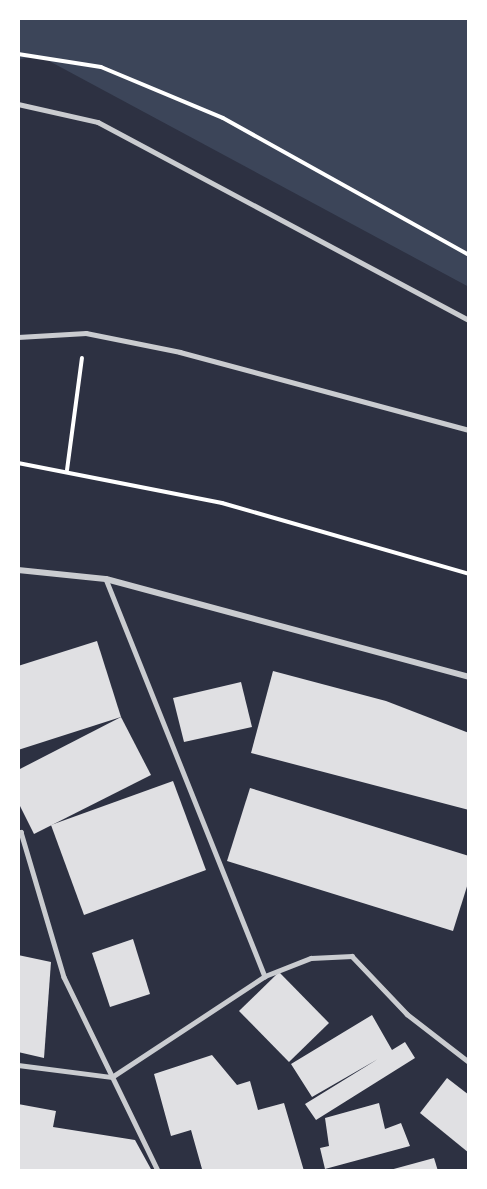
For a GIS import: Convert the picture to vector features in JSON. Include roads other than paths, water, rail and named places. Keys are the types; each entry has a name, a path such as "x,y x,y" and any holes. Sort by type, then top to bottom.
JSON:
{"street":[{"path":"18,570 106,579 469,677"}],"lane":[{"path":"18,104 98,122 469,320"},
{"path":"18,337 86,333 180,352 469,430"},
{"path":"106,579 265,976"},
{"path":"18,833 21,832 64,977 158,1171"},
{"path":"18,1065 112,1077 265,976 311,958 352,956 407,1014 469,1062"}]}
